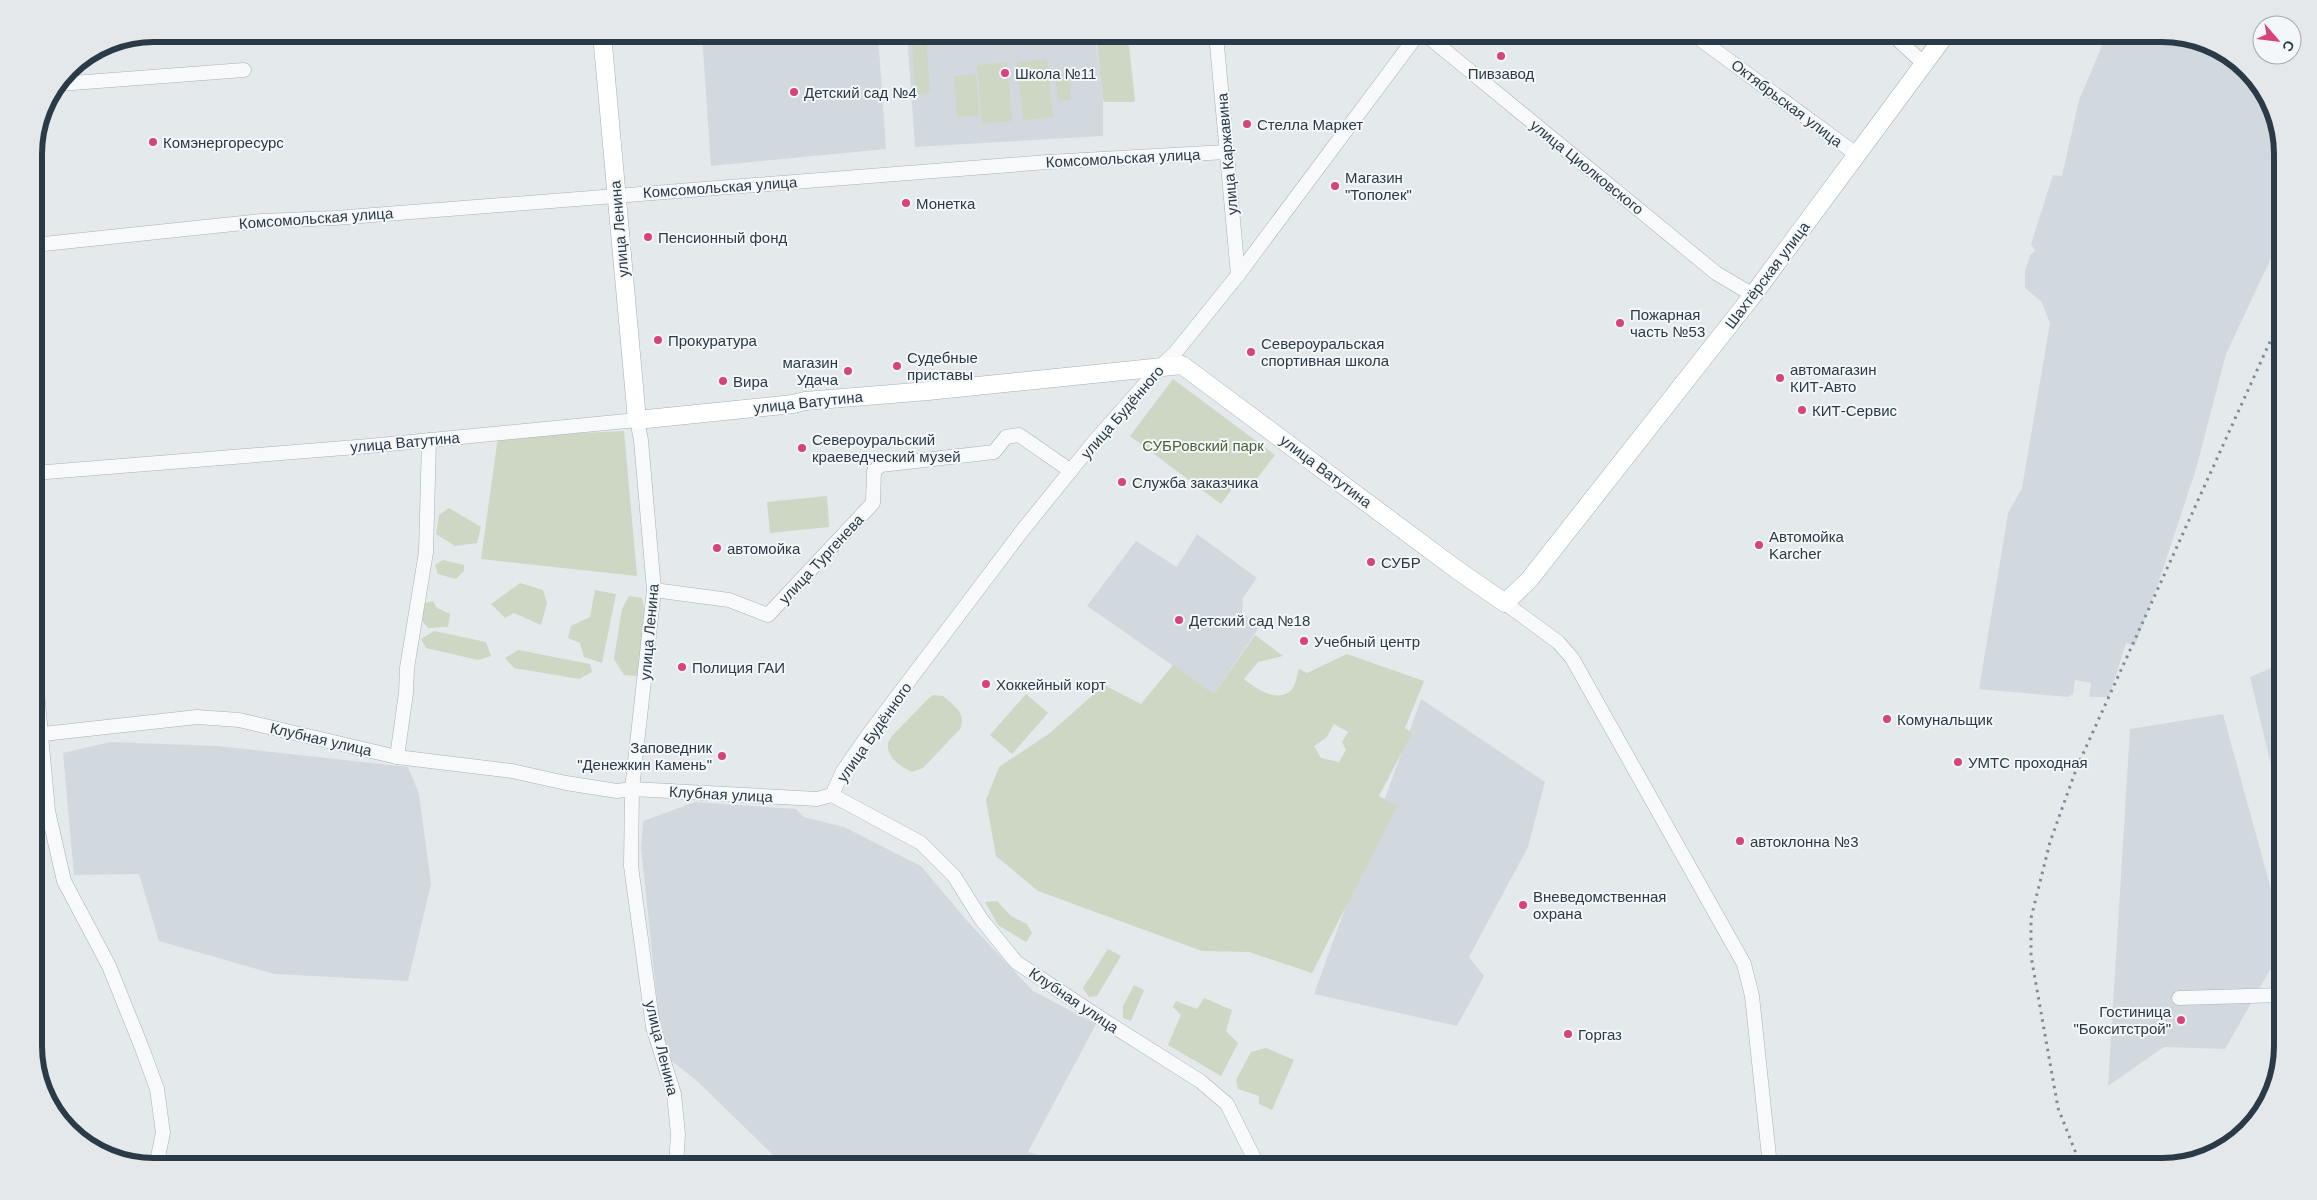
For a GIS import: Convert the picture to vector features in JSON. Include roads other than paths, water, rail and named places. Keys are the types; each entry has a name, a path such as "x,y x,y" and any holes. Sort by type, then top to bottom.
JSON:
{"main road":[{"name":"улица Ленина","path":"603,42 637,420"},
{"name":"Шахтёрская улица","path":"1505,603 1529,580 1753,295 1940,42"},
{"name":"улица Ватутина","path":"637,420 793,404 805,401 956,389 1182,365 1456,569 1505,603"}],"street":[{"name":"улица Каржавина","path":"1217,42 1238,275"},
{"name":"улица Будённого","path":"832,795 843,771 868,735 1022,531 1161,366 1175,354 1238,275 1412,42"},
{"name":"улица Циолковского","path":"1435,42 1716,273 1753,295"},
{"name":"Октябрьская улица","path":"1704,42 1856,154"},
{"path":"1901,42 1923,63"},
{"path":"67,83 244,70"},
{"name":"Комсомольская улица","path":"43,244 262,221 335,218 1048,162 1226,152"},
{"name":"улица Ватутина","path":"43,472 429,440 637,420"},
{"name":"улица Ленина","path":"637,420 641,440 654,590 632,789 631,866 654,1027 674,1094 678,1134 676,1158"},
{"name":"улица Тургенева","path":"654,590 729,600 768,615 873,503 874,471 881,465 994,452 1006,437 1019,435 1071,471"},
{"path":"397,758 406,693 407,668 426,552 429,440"},
{"path":"1505,603 1558,642 1572,658 1744,964 1752,996 1769,1158"},
{"name":"Клубная улица","path":"43,733 197,717 239,720 397,758 512,771 566,783 618,791 632,789 817,799 832,795 921,843 954,876 981,919 1016,962 1105,1022 1200,1081 1227,1104 1254,1158"},
{"path":"43,776 48,811 64,881 109,966 157,1089 163,1133 158,1158"},
{"path":"2179,998 2274,996"}],"railway":[{"path":"2078,1158 2058,1108 2031,956 2031,918 2050,842 2077,767 2274,333"}],"place":[{"name":"Пивзавод","path":"1501,56"},
{"name":"Школа №11","path":"1005,73"},
{"name":"Детский сад №4","path":"794,92"},
{"name":"Стелла Маркет","path":"1247,124"},
{"name":"Комэнергоресурс","path":"153,142"},
{"name":"Магазин \"Тополек\"","path":"1335,186"},
{"name":"Монетка","path":"906,203"},
{"name":"Пенсионный фонд","path":"648,237"},
{"name":"Пожарная часть №53","path":"1620,323"},
{"name":"Прокуратура","path":"658,340"},
{"name":"Североуральская спортивная школа","path":"1251,352"},
{"name":"Судебные приставы","path":"897,366"},
{"name":"магазин Удача","path":"848,371"},
{"name":"автомагазин КИТ-Авто","path":"1780,378"},
{"name":"Вира","path":"723,381"},
{"name":"КИТ-Сервис","path":"1802,410"},
{"name":"Североуральский краеведческий музей","path":"802,448"},
{"name":"Служба заказчика","path":"1122,482"},
{"name":"Автомойка Karcher","path":"1759,545"},
{"name":"автомойка","path":"717,548"},
{"name":"СУБР","path":"1371,562"},
{"name":"Детский сад №18","path":"1179,620"},
{"name":"Учебный центр","path":"1304,641"},
{"name":"Полиция ГАИ","path":"682,667"},
{"name":"Хоккейный корт","path":"986,684"},
{"name":"Комунальщик","path":"1887,719"},
{"name":"Заповедник \"Денежкин Камень\"","path":"722,756"},
{"name":"УМТС проходная","path":"1958,762"},
{"name":"автоклонна №3","path":"1740,841"},
{"name":"Вневедомственная охрана","path":"1523,905"},
{"name":"Гостиница \"Бокситстрой\"","path":"2181,1020"},
{"name":"Горгаз","path":"1568,1034"}],"park label":[{"name":"СУБРовский парк","path":"1203,445"}]}
